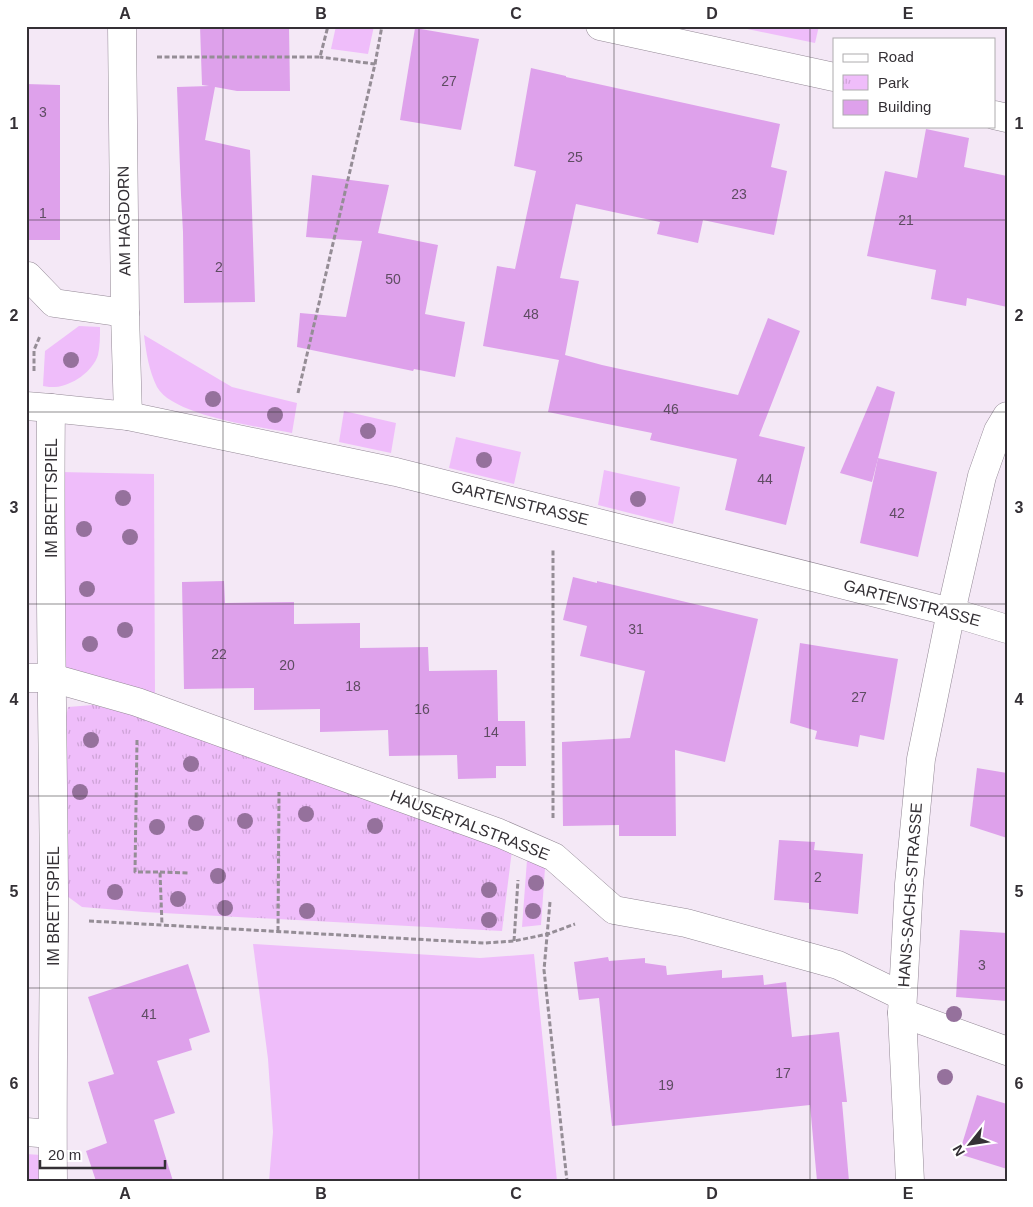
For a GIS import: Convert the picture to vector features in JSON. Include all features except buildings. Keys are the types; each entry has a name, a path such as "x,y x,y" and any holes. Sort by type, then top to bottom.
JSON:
{"street":[{"name":"AM HAGDORN","path":"122,26 128,416"},
{"path":"600,26 833,77"},
{"path":"26,276 54,303 125,313"},
{"name":"GARTENSTRASSE","path":"36,407 128,416 396,472 951,612 1007,629"},
{"name":"IM BRETTSPIEL","path":"36,407 50,486 39,678 54,919 39,1133 53,1181"},
{"name":"HANS-SACHS-STRASSE","path":"910,1181 902,1004 909,884 921,759 951,612 982,476 998,431 1007,416"},
{"name":"HAUSERTALSTRASSE","path":"39,678 137,702 499,833 554,857 614,910 686,924 838,966 902,1004 1007,1051"}],"path":[{"path":"320,57 328,26"},
{"path":"298,394 375,64 382,26"},
{"path":"122,58 174,56 320,57 375,64"},
{"path":"36,407 34,350 54,303"},
{"path":"553,511 554,857"},
{"path":"137,702 135,872 190,872"},
{"path":"278,931 280,753"},
{"path":"514,941 522,843"},
{"path":"160,872 162,925"},
{"path":"54,919 485,943 514,941 548,934 544,970 567,1181"}],"green space":[{"path":"336,26 374,26 368,54 331,49"},
{"path":"733,26 819,26 815,43"},
{"path":"79,326 100,327 98,355 92,367 81,377 68,384 55,387 43,386 45,351"},
{"path":"144,335 232,387 297,403 292,433 218,419 180,406 166,397 157,387 152,375"},
{"path":"344,411 396,423 391,453 339,442"},
{"path":"456,437 521,452 514,484 449,468"},
{"path":"604,470 680,487 673,524 598,505"},
{"path":"60,472 154,474 155,699 66,671 61,663"},
{"path":"93,705 143,717 512,850 502,931 82,907 67,896 63,731 68,707"},
{"path":"527,860 545,868 541,925 522,927"},
{"path":"253,944 480,958 534,954 557,1181 269,1181 273,1132 268,1059"},
{"path":"26,1154 41,1155 40,1181 26,1181"}]}
